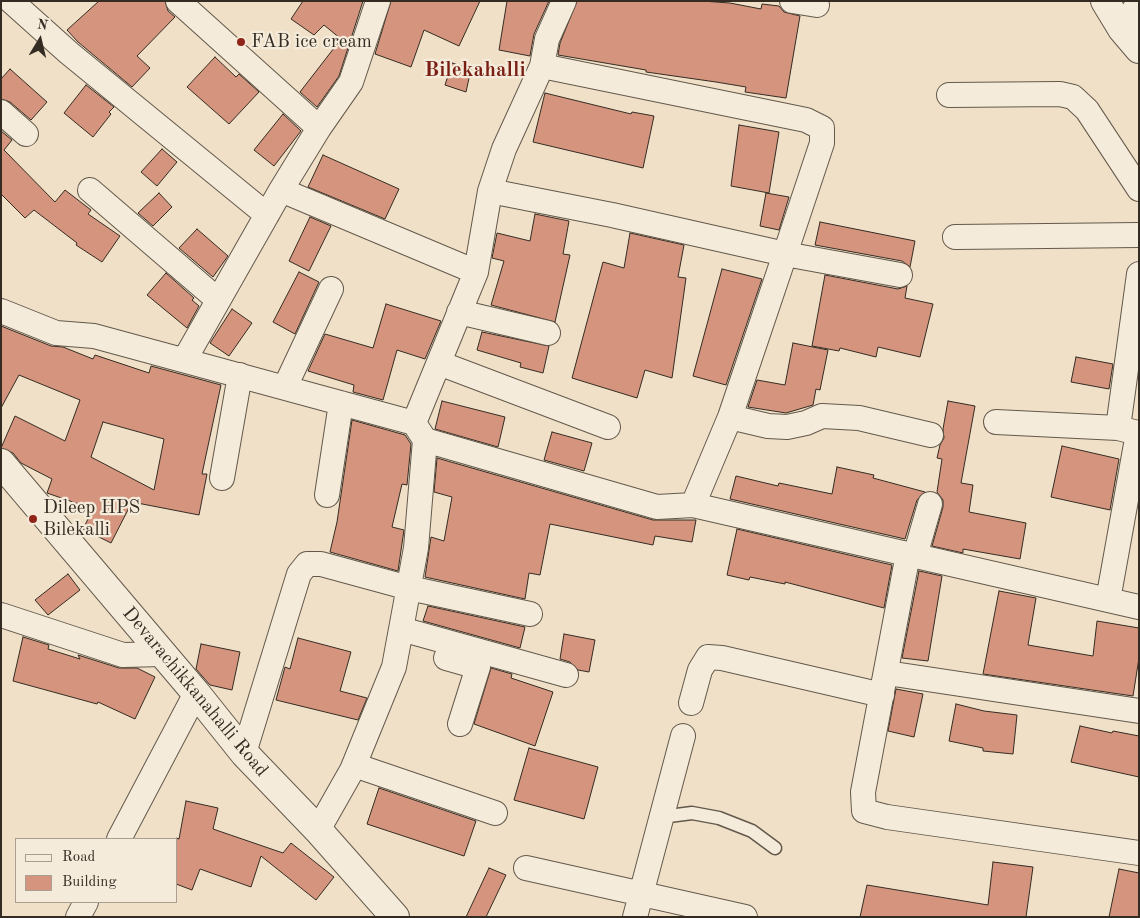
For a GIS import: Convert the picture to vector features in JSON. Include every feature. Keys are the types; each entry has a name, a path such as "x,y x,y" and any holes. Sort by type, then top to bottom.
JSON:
{"street":[{"path":"11,1 70,53 267,215"},
{"path":"178,1 319,128"},
{"path":"185,359 281,190 319,128 351,82 378,1"},
{"path":"318,830 354,765 394,667 416,548 420,431 439,363 476,272 490,191 504,149 542,66 547,39 564,1"},
{"path":"792,1 817,5"},
{"path":"1105,1 1130,39"},
{"path":"1130,39 1139,2"},
{"path":"542,66 806,120 822,128 822,144 786,254 730,417 693,505"},
{"path":"949,95 1060,94 1074,97 1087,110 1139,189"},
{"path":"1,112 26,134"},
{"path":"90,190 218,300"},
{"path":"281,190 476,272"},
{"path":"490,191 612,215 786,254 900,275"},
{"path":"955,237 1139,235"},
{"path":"1108,600 1132,431 1139,274"},
{"path":"285,387 331,289"},
{"path":"1,311 56,333 94,336 185,359 341,403 420,431 657,507 693,505 1139,607"},
{"path":"459,312 548,333"},
{"path":"439,363 608,427"},
{"path":"222,478 240,375"},
{"path":"327,495 341,403"},
{"path":"730,417 768,426 787,428 822,416 859,418 931,434"},
{"path":"996,422 1132,431"},
{"name":"Devarachikkanahalli Road","path":"1,463 196,693 244,753 318,830 395,917"},
{"path":"930,504 912,555 863,792 864,811 887,817 1139,853"},
{"path":"244,753 300,574 307,564 322,564 409,588 530,614"},
{"path":"1,615 123,655 163,654"},
{"path":"400,636 566,675"},
{"path":"400,636 478,668 460,724"},
{"path":"691,703 700,670 708,657 885,684 1139,711"},
{"path":"120,838 196,693"},
{"path":"635,917 640,892 683,736"},
{"path":"354,765 495,813"},
{"path":"526,868 745,917"},
{"path":"78,917 85,903"}],"lane":[{"path":"661,817 692,813 719,818 752,831 775,848"}],"building":[{"path":"99,1 165,1 168,11 175,17 137,56 150,68 132,87 78,42 67,30"},
{"path":"303,1 363,1 339,76 317,107 300,92 341,39 324,25 314,35 291,19"},
{"path":"391,1 480,1 459,46 424,30 411,67 375,54"},
{"path":"507,1 549,1 534,34 530,56 499,50"},
{"path":"577,1 702,1 730,3 761,9 762,4 779,6 784,12 800,16 786,98 745,92 746,87 646,72 646,70 558,55 560,43"},
{"path":"215,57 236,77 239,74 259,92 229,124 187,87"},
{"path":"452,63 471,69 466,92 445,85"},
{"path":"10,69 47,102 31,120 10,102 1,99 1,79"},
{"path":"86,85 114,107 109,112 111,114 93,137 64,113"},
{"path":"545,93 631,114 632,112 654,116 643,168 533,142"},
{"path":"283,114 301,131 274,166 254,150"},
{"path":"739,125 779,132 769,193 731,186"},
{"path":"1,131 12,140 4,150 55,202 65,190 91,210 88,214 120,236 102,262 76,245 77,243 34,210 25,218 1,194"},
{"path":"162,149 177,162 157,186 141,172"},
{"path":"323,155 399,189 385,219 308,187"},
{"path":"159,193 172,207 153,226 138,213"},
{"path":"766,193 789,197 779,230 760,226"},
{"path":"535,214 569,221 563,254 570,255 555,322 491,305 504,261 492,258 497,233 530,241"},
{"path":"310,217 331,226 309,271 289,261"},
{"path":"820,222 915,241 910,267 902,261 815,245"},
{"path":"197,229 228,256 213,277 179,248"},
{"path":"630,233 684,245 678,277 686,278 672,378 645,370 637,398 572,378 603,262 624,268"},
{"path":"722,269 762,279 726,385 693,376"},
{"path":"299,272 319,282 295,334 273,322"},
{"path":"166,273 194,298 192,300 199,306 187,328 147,295"},
{"path":"825,275 898,289 907,286 905,298 933,304 920,357 878,347 876,357 840,348 839,351 812,346"},
{"path":"386,304 441,321 425,359 397,350 383,400 353,392 354,385 308,371 325,334 373,348"},
{"path":"232,309 252,323 229,356 210,343"},
{"path":"1,326 51,346 63,347 93,359 95,355 149,373 151,366 221,385 202,474 207,474 199,515 132,502 111,543 83,529 93,509 47,493 52,479 21,463 13,453 1,448 15,416 65,441 80,400 19,375 1,408","holes":["103,422 164,439 154,490 91,457"]},
{"path":"482,332 549,346 543,373 520,367 521,363 477,350"},
{"path":"793,343 828,350 820,390 816,389 813,405 786,413 748,407 757,380 785,385"},
{"path":"1076,357 1113,364 1109,389 1071,382"},
{"path":"442,401 505,417 498,447 435,429"},
{"path":"948,401 975,406 961,483 973,485 969,512 1026,523 1020,559 963,549 963,553 932,546 943,507 943,500 937,492 942,459 937,458 944,438 943,429"},
{"path":"352,420 405,435 411,444 407,485 402,484 392,527 404,530 398,571 330,552 337,522"},
{"path":"552,432 592,443 584,471 544,460"},
{"path":"1062,446 1119,459 1110,510 1051,497"},
{"path":"437,458 653,520 696,520 692,542 655,536 653,545 550,524 540,575 529,573 525,599 425,577 431,537 444,541 452,497 434,492"},
{"path":"837,467 874,475 873,478 925,492 917,500 905,539 730,499 736,476 778,486 779,483 832,494"},
{"path":"737,529 892,565 884,608 785,582 785,584 750,577 749,580 727,575"},
{"path":"919,571 942,576 928,661 902,658"},
{"path":"68,574 80,590 48,615 35,600"},
{"path":"999,591 1036,598 1028,645 1093,656 1097,621 1139,628 1139,658 1133,696 983,674"},
{"path":"428,606 525,627 520,648 423,621"},
{"path":"564,634 595,640 589,672 578,670 570,662 560,659"},
{"path":"23,637 49,645 48,649 80,659 78,655 119,668 137,668 155,677 135,719 98,702 97,704 13,681"},
{"path":"298,638 351,652 340,691 367,698 358,720 276,700 285,667 290,669"},
{"path":"201,644 240,652 232,690 210,685 196,669"},
{"path":"491,668 512,674 511,678 553,692 535,746 474,724"},
{"path":"896,689 923,694 914,737 888,731"},
{"path":"956,704 984,711 1017,715 1013,754 983,751 983,748 949,741"},
{"path":"1080,726 1112,733 1113,731 1139,736 1139,777 1071,762"},
{"path":"529,748 598,767 584,819 514,800"},
{"path":"379,788 476,821 464,856 367,824"},
{"path":"186,801 218,808 213,829 283,853 291,843 334,877 316,900 261,856 251,887 200,869 192,890 178,885 179,839"},
{"path":"993,862 1033,867 1026,917 860,917 867,885 988,905"},
{"path":"489,868 506,875 486,917 466,917"},
{"path":"1119,869 1139,873 1139,917 1109,917"}],"place":[{"name":"FAB ice cream","path":"241,42"},
{"name":"Dileep HPS Bilekalli","path":"33,519"}],"district":[{"name":"Bilekahalli","path":"475,70"}]}
